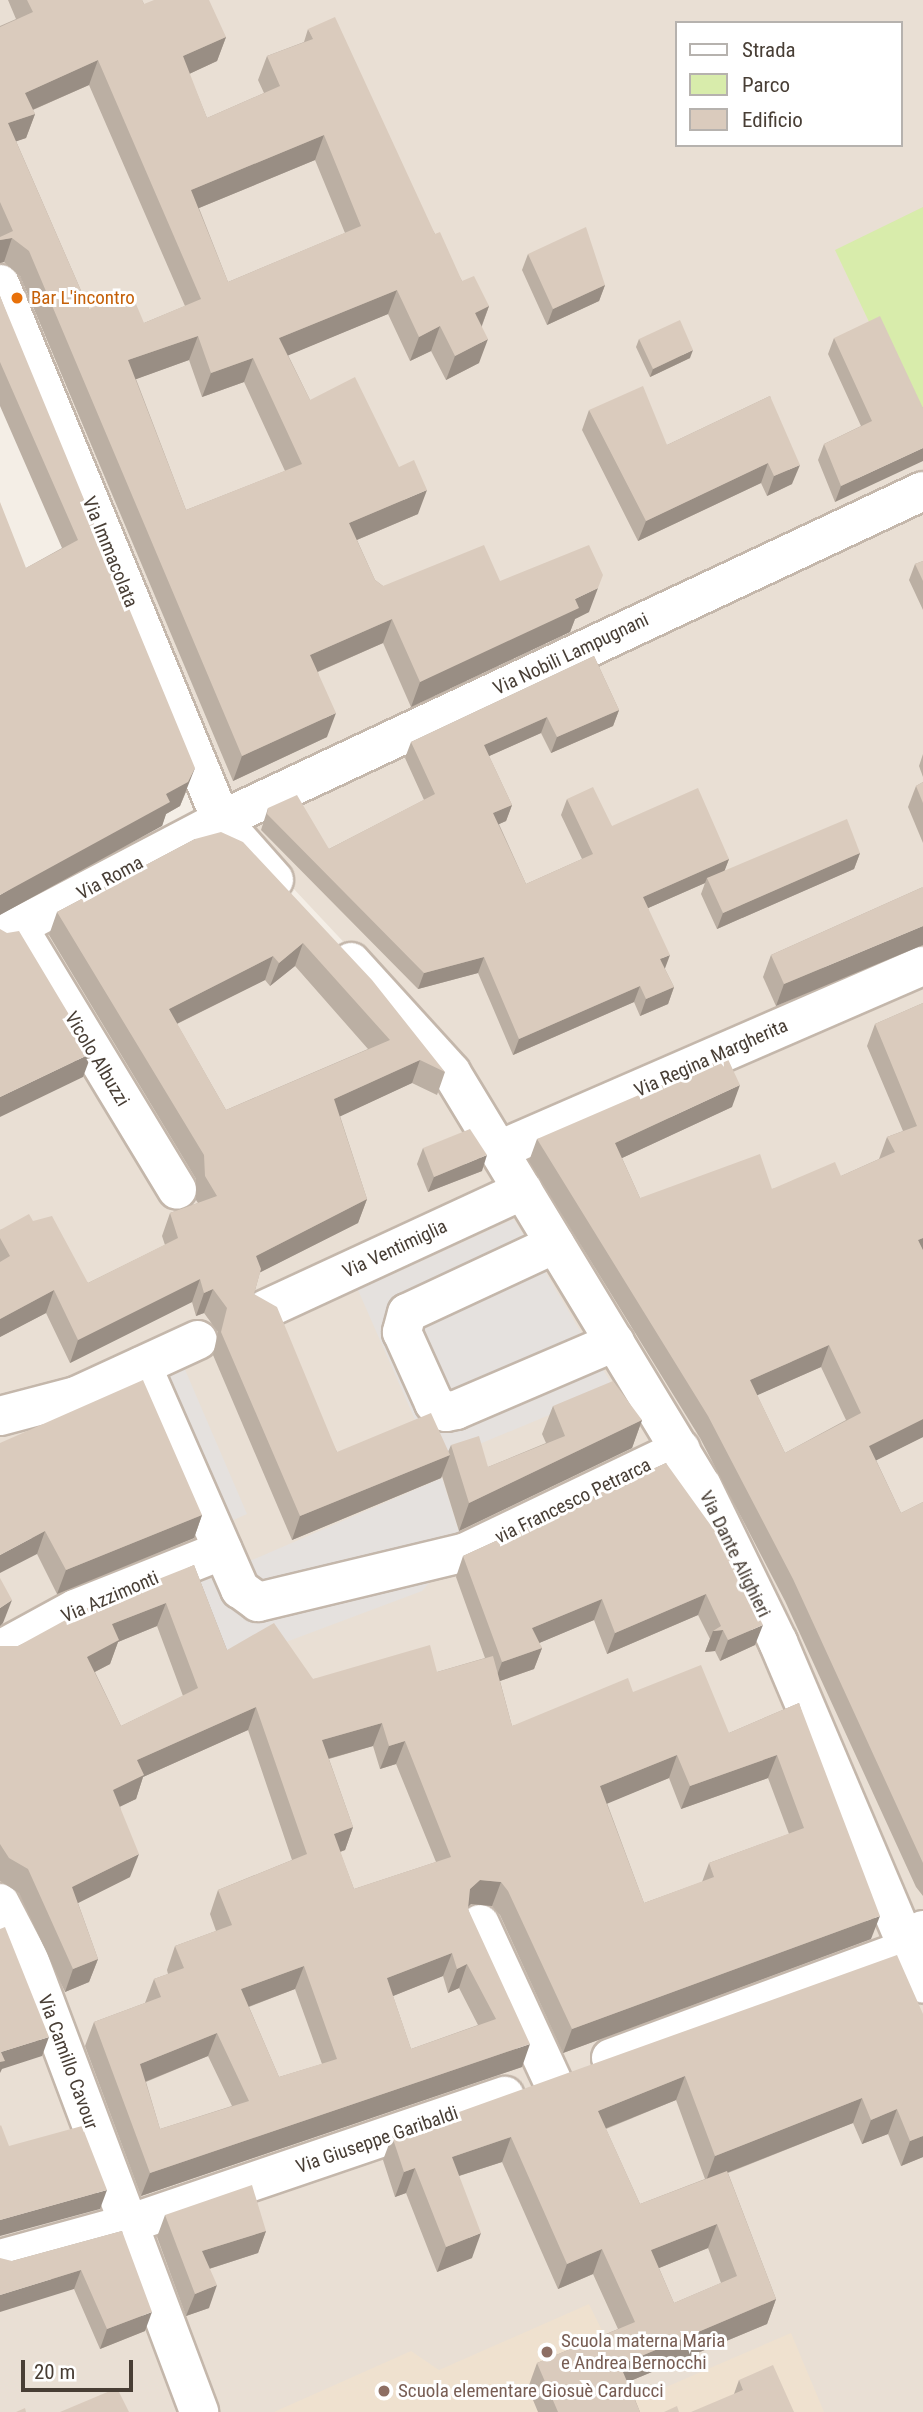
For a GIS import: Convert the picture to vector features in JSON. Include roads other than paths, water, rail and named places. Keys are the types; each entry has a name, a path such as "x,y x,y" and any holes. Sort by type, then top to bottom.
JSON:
{"street":[{"name":"Via Immacolata","path":"0,284 220,820 311,922"},
{"name":"Via Nobili Lampugnani","path":"220,820 923,491"},
{"name":"Via Roma","path":"9,931 220,820"},
{"name":"Via Dante Alighieri","path":"311,922 427,1038 499,1150 681,1449 778,1642 918,1954"},
{"name":"Vicolo Albuzzi","path":"9,931 177,1191"},
{"name":"Via Regina Margherita","path":"499,1150 923,966"},
{"name":"Via Ventimiglia","path":"266,1309 523,1190"},
{"path":"555,1244 407,1312 402,1332 434,1403 446,1412 456,1410 615,1342"},
{"path":"0,1416 76,1396 198,1340"},
{"name":"via Francesco Petrarca","path":"142,1366 240,1590 258,1602 466,1552 681,1449"},
{"name":"Via Azzimonti","path":"0,1650 75,1609 223,1550"},
{"name":"Via Camillo Cavour","path":"0,1903 29,1959 199,2412"},
{"path":"480,1924 552,2080"},
{"name":"Via Giuseppe Garibaldi","path":"0,2259 128,2224 918,1954"}],"place":[{"name":"Bar L'incontro","path":"17,298"},
{"name":"Scuola materna Maria e Andrea Bernocchi","path":"547,2352"},
{"name":"Scuola elementare Giosuè Carducci","path":"384,2391"}]}
